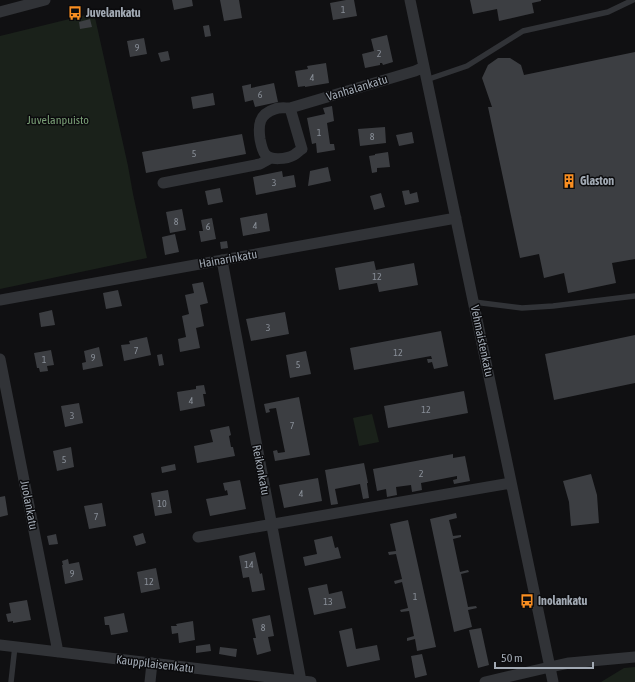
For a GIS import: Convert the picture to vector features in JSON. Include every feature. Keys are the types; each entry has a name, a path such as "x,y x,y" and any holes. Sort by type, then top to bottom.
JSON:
{"street":[{"path":"0,12 45,0"},
{"name":"Vehmaistenkatu","path":"410,0 553,682"},
{"name":"Vanhalankatu","path":"271,158 265,155 262,148 259,125 262,118 268,112 276,108 290,108 424,67"},
{"path":"162,183 260,164 271,158 288,158 295,154 302,149 290,108"},
{"name":"Hainarinkatu","path":"0,300 456,218"},
{"name":"Reikonkatu","path":"222,260 271,524 306,681"},
{"name":"Juolankatu","path":"0,359 58,652"},
{"path":"198,537 511,483"},
{"name":"Kauppilaisenkatu","path":"0,645 306,681"},
{"path":"485,682 569,663 635,657"},
{"path":"150,682 152,663"}],"lane":[{"path":"426,80 467,66 523,32 608,12 633,0"},
{"path":"474,302 522,308 553,306 635,296"},
{"path":"11,682 15,646"}],"green space":[{"name":"Juvelanpuisto","path":"94,13 147,258 0,289 0,36"},
{"path":"372,414 379,442 359,446 353,418"},
{"path":"635,667 635,682 601,682 624,668"}],"building":[{"path":"172,0 192,0 193,6 174,10"},
{"path":"220,0 239,0 242,18 224,21"},
{"path":"354,0 357,16 333,20 330,3"},
{"path":"470,0 541,1 532,3 534,13 499,21 497,9 473,14"},
{"path":"90,19 92,27 80,29 79,22"},
{"path":"209,25 211,36 205,37 203,26"},
{"path":"387,35 393,62 383,65 380,63 380,65 365,68 362,54 374,51 371,39"},
{"path":"144,38 147,54 130,57 127,41"},
{"path":"168,51 170,60 161,62 158,53"},
{"name":"Glaston","path":"635,52 635,259 612,263 616,283 568,293 564,273 544,278 539,254 520,258 488,107 492,107 482,78 488,65 498,58 510,58 521,65 524,75"},
{"path":"326,63 329,83 298,87 295,71 308,69 307,66"},
{"path":"274,83 278,102 255,107 253,100 245,102 242,86 251,84 251,88"},
{"path":"213,93 215,105 193,109 191,97"},
{"path":"332,106 334,121 327,123 330,144 334,144 335,150 317,153 316,143 312,144 307,118 325,114 323,108"},
{"path":"385,127 386,143 360,146 358,129"},
{"path":"412,132 414,143 399,146 396,135"},
{"path":"242,134 246,154 146,173 142,152"},
{"path":"388,152 390,167 377,168 377,172 372,173 369,156"},
{"path":"328,167 331,181 308,186 310,171"},
{"path":"282,171 283,177 294,175 296,187 256,195 253,177"},
{"path":"220,188 223,202 208,205 205,191"},
{"path":"409,190 410,194 417,192 419,202 405,205 402,191"},
{"path":"381,193 385,207 374,210 370,196"},
{"path":"182,209 186,230 170,233 166,212"},
{"path":"267,213 270,231 243,236 240,218"},
{"path":"212,218 216,239 201,242 199,231 203,231 201,220"},
{"path":"175,234 179,252 165,255 162,237"},
{"path":"227,241 228,248 221,249 220,242"},
{"path":"374,261 376,270 414,263 418,285 379,292 377,283 339,290 335,268"},
{"path":"203,282 208,303 200,305 204,326 196,328 200,348 180,352 178,339 186,337 182,316 189,314 185,295 194,293 192,284"},
{"path":"118,290 122,306 106,309 103,293"},
{"path":"52,310 55,325 41,327 39,313"},
{"path":"285,312 289,334 251,341 246,319"},
{"path":"441,331 448,366 434,369 432,362 428,363 427,359 432,359 431,356 354,370 350,348"},
{"path":"635,335 635,383 554,400 545,354"},
{"path":"147,337 151,355 124,361 121,345 130,344 129,341"},
{"path":"99,347 103,366 83,370 82,363 86,362 84,351"},
{"path":"51,350 54,365 47,366 48,371 40,372 39,368 37,368 34,353"},
{"path":"306,351 311,374 290,378 286,355"},
{"path":"162,354 164,365 159,366 157,355"},
{"path":"204,385 206,394 203,394 205,406 180,411 177,392 196,389 196,386"},
{"path":"464,391 468,413 388,428 384,406"},
{"path":"299,397 310,455 275,461 273,451 277,450 278,453 285,452 276,408 269,409 270,412 266,413 264,404"},
{"path":"79,403 83,423 65,427 61,406"},
{"path":"229,426 231,447 233,447 235,456 197,463 194,446 213,442 210,430"},
{"path":"71,447 74,467 57,471 53,451"},
{"path":"453,454 453,458 465,456 470,481 454,484 453,480 457,479 457,476 421,483 422,490 412,492 411,485 396,487 397,495 387,497 386,489 377,491 373,469"},
{"path":"364,463 369,498 363,499 360,484 335,489 338,504 331,505 325,470"},
{"path":"175,464 176,470 162,473 161,467"},
{"path":"591,474 597,495 599,523 571,526 569,502 563,481"},
{"path":"318,478 322,501 284,508 279,485"},
{"path":"240,480 246,509 210,516 206,499 228,495 227,490 225,491 223,483"},
{"path":"168,490 172,513 155,516 151,493"},
{"path":"5,496 8,515 0,517 0,497"},
{"path":"102,503 106,526 89,529 84,506"},
{"path":"456,513 457,518 449,520 453,536 461,535 461,537 453,539 460,572 468,570 469,572 461,574 468,607 476,606 477,608 468,610 472,627 454,632 430,519"},
{"path":"408,520 436,647 417,651 415,639 407,641 407,638 414,636 409,611 401,612 400,610 408,608 402,582 395,584 394,581 402,579 396,554 389,555 388,552 396,551 390,524"},
{"path":"143,533 146,543 136,546 133,536"},
{"path":"56,534 58,544 49,545 47,536"},
{"path":"332,536 335,548 338,547 341,558 305,566 303,557 317,554 314,540"},
{"path":"255,552 260,574 262,573 265,590 252,592 249,577 243,578 239,556"},
{"path":"68,559 69,564 79,562 83,580 65,584 62,561"},
{"path":"156,568 160,589 141,593 137,572"},
{"path":"327,584 329,594 342,591 346,608 314,615 308,588"},
{"path":"27,600 31,620 13,623 13,621 8,622 6,614 11,613 9,603"},
{"path":"124,613 128,632 111,635 109,625 105,625 104,617"},
{"path":"270,615 274,636 268,637 271,651 257,655 253,638 256,638 252,619"},
{"path":"193,621 195,640 179,643 178,633 172,634 171,626 177,626 176,624"},
{"path":"352,628 356,649 377,645 380,660 347,667 339,631"},
{"path":"481,628 489,665 478,668 469,630"},
{"path":"210,644 211,651 196,653 196,646"},
{"path":"220,647 237,649 236,657 219,654"},
{"path":"512,653 513,659 505,661 504,655"},
{"path":"422,654 427,675 415,678 411,656"}],"place":[{"name":"Juvelankatu","path":"75,13"},
{"name":"Glaston","path":"569,181"},
{"name":"Inolankatu","path":"527,601"}]}
